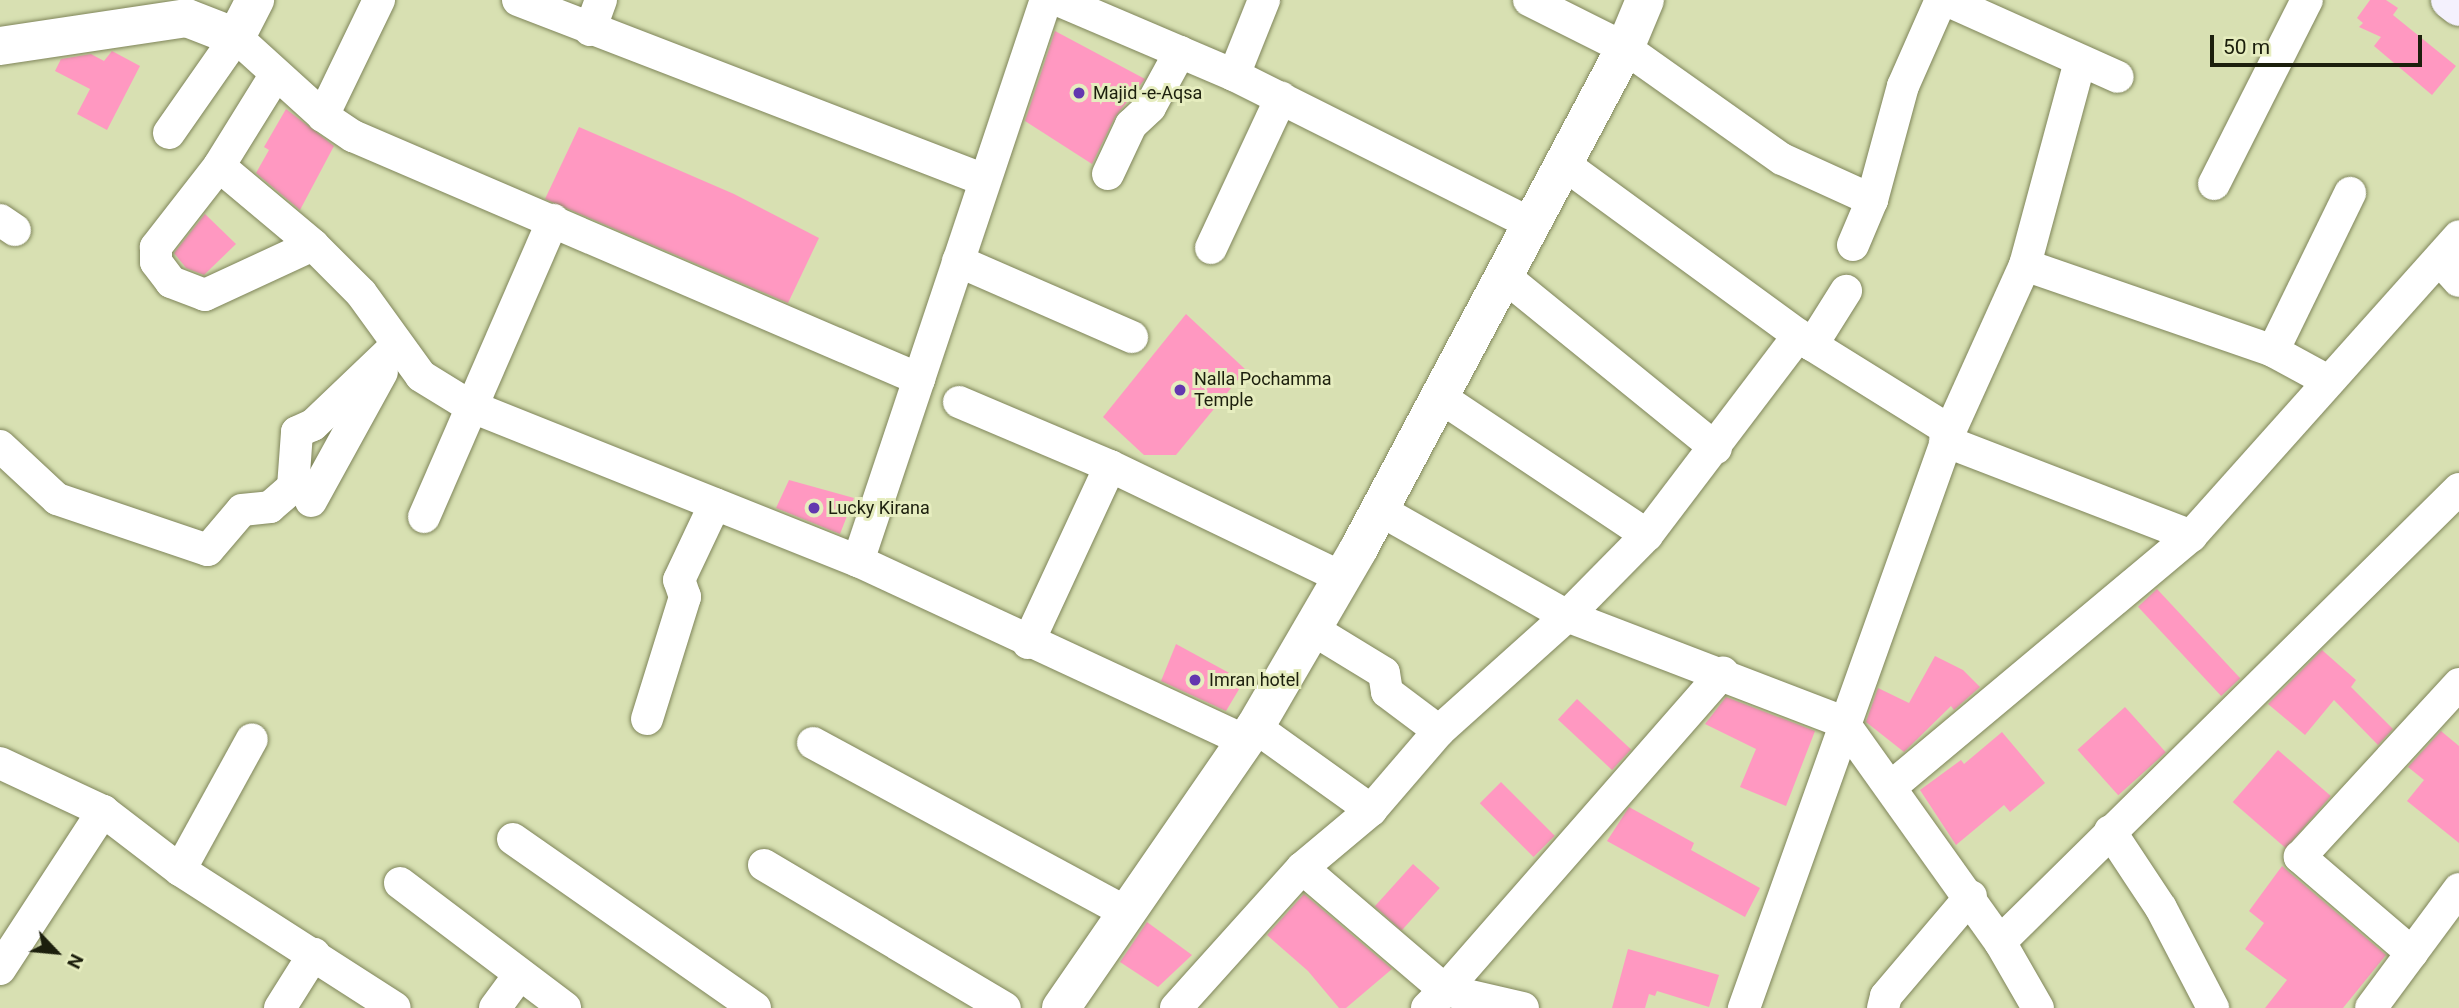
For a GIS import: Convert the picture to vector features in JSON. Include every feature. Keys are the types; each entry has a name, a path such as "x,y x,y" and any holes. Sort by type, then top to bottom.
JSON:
{"main road":[{"path":"2450,0 2459,7"}],"street":[{"path":"169,133 236,37 255,0"},
{"path":"323,116 379,0"},
{"path":"518,0 984,180"},
{"path":"590,30 601,0"},
{"path":"858,561 1046,0"},
{"path":"1058,0 1234,75 1530,223"},
{"path":"1234,75 1264,0"},
{"path":"1529,0 1625,47 1782,159 1872,200"},
{"path":"1062,1008 1250,733 1312,629 1440,397 1561,162 1625,47 1645,0"},
{"path":"1853,245 1872,200 1903,86 1944,0 1978,6 2080,61 2118,77"},
{"path":"2214,184 2307,0"},
{"path":"0,46 187,18 236,37 323,116 353,136 919,379"},
{"path":"1108,174 1131,125 1150,107 1180,52"},
{"path":"1744,1008 1843,722 1947,436 2025,265 2080,61"},
{"path":"276,74 219,166 156,247 156,262 171,282 205,295 313,245"},
{"path":"1211,248 1282,98"},
{"path":"1561,162 1805,340 1947,436 2191,536"},
{"path":"219,166 313,245 360,293 396,346 421,376 470,406 858,561 1028,643 1250,733 1371,810"},
{"path":"2273,351 2350,193"},
{"path":"424,517 553,220"},
{"path":"1892,786 2191,536 2328,380 2453,259"},
{"path":"958,261 1132,337"},
{"path":"2025,265 2273,351 2328,380"},
{"path":"1504,276 1716,448"},
{"path":"1177,1008 1302,868 1371,810 1439,731 1567,616 1647,535 1846,291"},
{"path":"0,446 57,499 208,550 242,510 270,507 293,487 297,432 313,425 396,346"},
{"path":"311,501 396,346"},
{"path":"1440,397 1647,535"},
{"path":"960,402 1110,466 1341,578"},
{"path":"1028,643 1110,466"},
{"path":"2000,942 2459,489"},
{"path":"647,719 685,597 679,580 715,504"},
{"path":"1378,509 1567,616 1723,672 1843,722 1971,896 2038,1008"},
{"path":"1312,629 1384,674 1387,692 1439,731"},
{"path":"1436,999 1723,672"},
{"path":"2412,953 2300,857 2459,684"},
{"path":"180,870 252,740"},
{"path":"813,743 1128,913"},
{"path":"0,763 103,811 180,870 395,1008"},
{"path":"0,969 103,811"},
{"path":"2110,831 2161,908 2213,1008"},
{"path":"513,839 755,1008"},
{"path":"764,865 1005,1008"},
{"path":"1302,868 1436,999 1523,1008"},
{"path":"400,883 565,1008"},
{"path":"2371,1008 2459,889"},
{"path":"1883,1008 1886,996 1971,896"},
{"path":"280,1008 314,954"},
{"path":"495,1008 520,974"}],"building":[{"path":"2370,0 2386,0 2398,8 2393,15 2456,66 2432,95 2374,46 2381,37 2359,27 2363,23 2357,18"},
{"path":"1055,31 1145,79 1115,117 1092,164 1025,121"},
{"path":"112,51 140,66 107,130 77,114 90,89 55,71 61,59 91,54 104,61"},
{"path":"286,109 334,146 300,210 256,173 269,150 264,147"},
{"path":"579,127 734,194 819,238 788,303 545,199"},
{"path":"205,214 236,244 204,275 186,268 174,253"},
{"path":"1186,314 1246,370 1176,455 1144,455 1103,417"},
{"path":"789,480 854,498 840,534 776,508"},
{"path":"2157,589 2240,678 2221,696 2138,607"},
{"path":"1176,644 1244,681 1226,711 1161,681"},
{"path":"2322,650 2356,680 2351,687 2393,729 2378,745 2334,700 2305,735 2268,704"},
{"path":"1935,656 1963,670 1980,687 1954,710 1951,706 1904,752 1866,722 1878,688 1909,703"},
{"path":"1726,697 1815,731 1786,806 1740,787 1756,749 1705,724"},
{"path":"1577,699 1631,749 1612,770 1558,719"},
{"path":"2125,707 2166,752 2118,795 2077,750"},
{"path":"2441,731 2459,746 2459,843 2407,801 2424,780 2408,767"},
{"path":"2002,732 2045,783 2010,812 2004,805 1956,845 1920,790 1961,760 1964,764"},
{"path":"2278,750 2331,796 2286,848 2233,802"},
{"path":"1501,782 1555,836 1534,857 1480,803"},
{"path":"1629,807 1694,843 1691,850 1760,888 1745,917 1607,841"},
{"path":"1413,864 1440,888 1402,930 1375,906"},
{"path":"2282,866 2386,955 2343,1008 2265,1008 2287,980 2245,949 2264,923 2249,911"},
{"path":"1304,894 1392,969 1346,1008 1339,1008 1308,971 1267,935"},
{"path":"1147,922 1192,955 1158,987 1120,962"},
{"path":"1628,949 1719,975 1709,1007 1657,991 1655,996 1649,994 1645,1008 1612,1008"}],"place":[{"name":"Majid -e-Aqsa","path":"1079,93"},
{"name":"Nalla Pochamma Temple","path":"1180,390"},
{"name":"Lucky Kirana","path":"814,508"},
{"name":"Imran hotel","path":"1195,680"}]}
